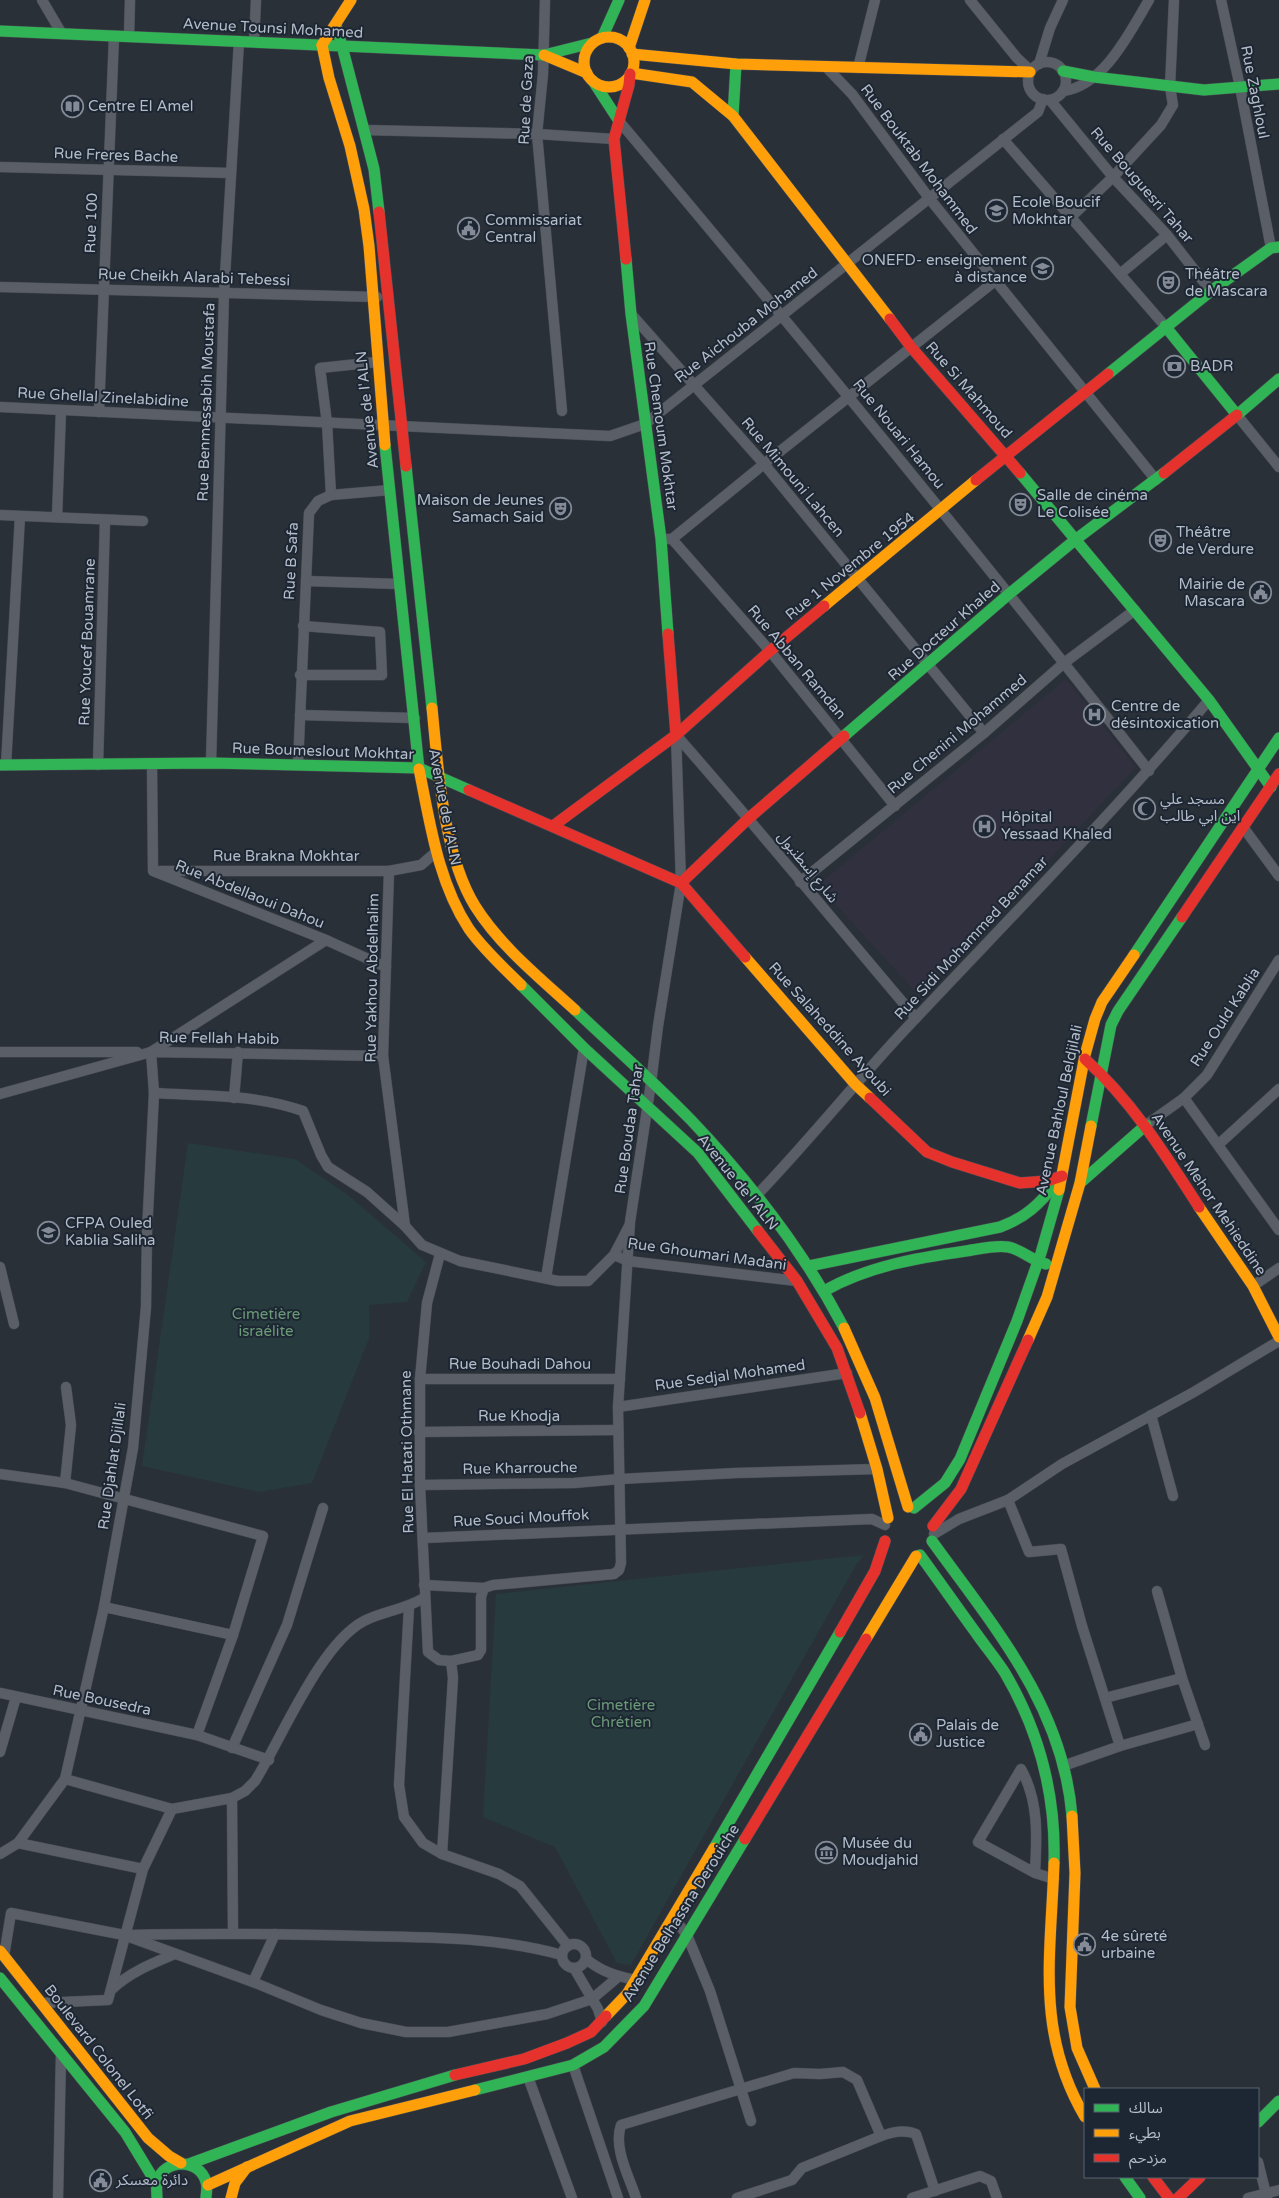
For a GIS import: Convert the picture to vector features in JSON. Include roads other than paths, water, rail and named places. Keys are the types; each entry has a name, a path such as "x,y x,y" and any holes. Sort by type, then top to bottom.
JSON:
{"main road":[{"path":"322,45 351,0"},
{"path":"619,0 597,41 586,53 584,61 590,77 619,121"},
{"path":"590,77 606,86 613,86 620,84 631,74 633,67 631,51 645,0"},
{"name":"Avenue de l'ALN","path":"336,25 374,169 400,426 439,776 449,838 457,866 469,895 483,917 511,948 711,1142 781,1226 824,1291 866,1376 925,1521 1008,1643 1039,1694 1056,1734 1070,1793 1076,1844 1068,2004 1075,2046 1095,2088"},
{"name":"Avenue Tounsi Mohamed","path":"0,31 544,55 597,41"},
{"path":"597,41 617,39 631,51 736,64 858,68 1034,69"},
{"name":"Avenue de l'ALN","path":"322,45 329,78 350,146 364,209 369,246 377,362 419,768 436,852 443,875 469,928 513,978 584,1048 698,1153 717,1175 797,1281 837,1348 847,1373 877,1470 887,1521"},
{"name":"Avenue Tounsi Mohamed","path":"544,55 590,77"},
{"path":"733,116 736,64"},
{"path":"1063,71 1094,77 1204,90 1279,84"},
{"name":"Rue Si Mahmoud","path":"631,74 692,82 733,116 911,347 1005,454 1209,700 1271,787"},
{"name":"Rue Chemoum Mokhtar","path":"631,74 614,139 631,314 645,424 667,539 676,735"},
{"name":"Rue 1 Novembre 1954","path":"553,826 676,735 770,651 941,510 1005,454 1085,393 1210,291 1275,247"},
{"path":"1165,326 1237,415"},
{"name":"Rue Docteur Khaled","path":"681,883 749,818 1009,594 1076,540 1156,480 1279,379"},
{"name":"Avenue Bahloul Beldjilali","path":"925,1521 937,1491 950,1478 994,1381 1037,1262 1062,1176 1085,1058 1096,1015 1102,1002 1279,738"},
{"name":"Rue Boumeslout Mokhtar","path":"3,765 212,763 419,768 681,883"},
{"path":"925,1521 961,1489 1048,1297 1080,1183 1111,1025 1118,1011 1279,774"},
{"name":"Rue Salaheddine Ayoubi","path":"681,883 855,1084 927,1152 952,1162 1020,1183 1047,1181 1062,1176"},
{"name":"Avenue Mehor Mehieddine","path":"1085,1058 1146,1125 1253,1286 1279,1337"},
{"path":"1080,1183 1146,1125"},
{"path":"809,1266 1000,1228 1019,1222 1040,1205 1062,1176"},
{"path":"824,1291 845,1279 876,1268 993,1247 1009,1247 1037,1262 1048,1265 1058,1262"},
{"path":"897,1510 925,1521 927,1549 918,1555 898,1554 886,1541 887,1521 897,1510"},
{"name":"Avenue Belhassna Derouiche","path":"155,2192 165,2168 201,2161 331,2112 467,2072 532,2056 583,2036 602,2022 627,1994 636,1980 754,1782 874,1571 886,1541"},
{"path":"918,1555 1004,1672 1029,1723 1041,1755 1053,1808 1055,1830 1050,2017 1054,2042 1062,2068 1084,2115"},
{"name":"Avenue Belhassna Derouiche","path":"209,2193 247,2167 350,2120 574,2065 604,2047 644,2006 918,1555"},
{"name":"Boulevard Colonel Lotfi","path":"2,1954 147,2137 167,2156 202,2172 209,2193"},
{"name":"Boulevard Colonel Lotfi","path":"0,1978 125,2132 155,2192"},
{"path":"1259,2121 1279,2101"},
{"path":"231,2198 235,2183 247,2167"},
{"path":"1126,2178 1140,2198"},
{"path":"1154,2178 1168,2198"},
{"path":"1178,2198 1199,2178"}],"street":[{"path":"42,0 62,34"},
{"path":"129,36 130,0"},
{"path":"254,42 256,0"},
{"name":"Rue de Gaza","path":"545,0 544,55 537,134 562,411"},
{"path":"858,68 875,0"},
{"path":"970,0 1017,58 1034,69"},
{"path":"1063,0 1034,69 1028,78 1030,89 1038,97 1046,99 1055,98 1063,92 1080,88 1094,77 1122,46 1149,0"},
{"path":"1070,218 1113,177 1161,125 1173,104 1170,87 1174,0"},
{"name":"Rue Zaghloul","path":"1221,0 1240,87 1252,157 1275,247"},
{"name":"Rue 100","path":"98,412 114,36"},
{"name":"Rue Benmessabih Moustafa","path":"212,763 224,293 239,41"},
{"path":"1034,69 1050,62 1060,66 1066,83 1063,92"},
{"name":"Rue Bouktab Mohammed","path":"826,67 852,94 929,198 1156,480"},
{"name":"Rue Aichouba Mohamed","path":"384,426 610,436 645,424 1038,112 1046,99"},
{"name":"Rue Bouguesri Tahar","path":"1046,99 1113,177 1167,235 1210,291"},
{"name":"Rue Nouari Hamou","path":"619,121 783,315 1009,594 1149,771"},
{"path":"364,130 537,134 614,139"},
{"path":"1003,139 1165,326"},
{"name":"Rue Freres Bache","path":"0,167 231,173"},
{"path":"1120,274 1167,235"},
{"path":"667,539 995,281"},
{"name":"Rue Cheikh Alarabi Tebessi","path":"0,287 388,298"},
{"name":"Rue Mimouni Lahcen","path":"631,314 764,464 984,733"},
{"path":"377,362 320,368 327,423 331,495 390,490"},
{"name":"Rue Ghellal Zinelabidine","path":"0,407 384,426"},
{"path":"57,517 61,410"},
{"path":"1237,415 1278,465"},
{"name":"Rue B Safa","path":"298,765 300,675 309,513 318,501 331,495"},
{"path":"0,515 143,521"},
{"path":"3,765 20,516"},
{"name":"Rue Youcef Bouamrane","path":"98,765 105,520"},
{"name":"Rue Abban Ramdan","path":"667,539 770,651 895,806"},
{"path":"306,581 399,584"},
{"name":"Rue Chenini Mohammed","path":"800,882 984,733 1064,663 1135,610"},
{"path":"300,675 382,675 380,632 303,626"},
{"name":"Rue Sidi Mohammed Benamar","path":"756,1196 802,1148 855,1084 916,1018 1149,771 1209,700"},
{"path":"300,715 415,718"},
{"name":"شارع إسطنبول","path":"676,735 749,818 800,882 916,1018"},
{"name":"Rue Boudaa Tahar","path":"484,1588 493,1585 614,1574 619,1570 621,1563 618,1407 630,1222 681,883 676,735"},
{"name":"Rue Abdellaoui Dahou","path":"152,765 153,871 326,940"},
{"path":"1271,787 1279,796"},
{"path":"1243,827 1279,876"},
{"path":"389,871 421,865 436,852"},
{"name":"Rue Brakna Mokhtar","path":"153,871 389,871"},
{"name":"Rue Yakhou Abdelhalim","path":"389,871 384,1056 405,1226"},
{"path":"326,940 386,967"},
{"name":"Rue Abdellaoui Dahou","path":"151,1052 326,940"},
{"name":"Rue Ould Kablia","path":"1146,1125 1184,1098 1207,1075 1279,960"},
{"path":"546,1278 584,1048"},
{"path":"0,1052 151,1052"},
{"name":"Rue Fellah Habib","path":"0,1094 151,1052 384,1056"},
{"name":"Rue Djahlat Djillali","path":"0,1854 18,1843 65,1779 82,1711 104,1606 133,1448 146,1307 146,1232 154,1093 151,1052"},
{"path":"234,1098 238,1052"},
{"path":"1219,1144 1279,1088"},
{"path":"154,1093 272,1101 303,1111 321,1156 328,1167 367,1192 405,1226 422,1245 460,1261 558,1281 588,1281 614,1255 630,1222"},
{"path":"1184,1098 1219,1144 1279,1230"},
{"name":"Rue El Hatati Othmane","path":"440,1254 427,1303 420,1379 420,1485 428,1652 439,1660 451,1661"},
{"name":"Rue Ghoumari Madani","path":"614,1255 628,1261 797,1281"},
{"path":"0,1266 14,1324"},
{"path":"1253,1286 1279,1268"},
{"path":"925,1521 959,1519 1008,1500 1062,1464 1279,1341"},
{"name":"Rue Sedjal Mohamed","path":"618,1407 847,1373"},
{"name":"Rue Bouhadi Dahou","path":"420,1379 620,1379"},
{"path":"65,1484 71,1425 66,1387"},
{"path":"1151,1415 1172,1496"},
{"name":"Rue Khodja","path":"419,1432 618,1430"},
{"name":"Rue Kharrouche","path":"420,1485 574,1483 620,1478 877,1470"},
{"path":"0,1474 65,1484 263,1536 233,1634 197,1735"},
{"path":"1008,1500 1029,1552 1062,1549 1120,1746"},
{"path":"232,1748 287,1625 324,1508"},
{"name":"Rue Souci Mouffok","path":"424,1538 621,1528 872,1519 887,1521"},
{"path":"424,1586 484,1588 481,1597 481,1650 478,1655 451,1661 453,1678 442,1854"},
{"path":"1157,1591 1182,1678 1205,1745"},
{"path":"65,1779 172,1809 232,1798 245,1791 256,1781 314,1674 345,1636 363,1621 409,1607 424,1598"},
{"path":"104,1606 233,1634"},
{"path":"409,1607 399,1785 404,1817 422,1843 442,1854 499,1874 520,1886 568,1946"},
{"path":"1105,1698 1182,1678"},
{"name":"Rue Bousedra","path":"0,1693 197,1735 268,1760"},
{"path":"0,1752 16,1697"},
{"path":"1063,1766 1120,1746 1198,1724"},
{"path":"1035,1873 1036,1818 1029,1783 1021,1769 978,1842 1035,1873 1054,1879"},
{"path":"232,1798 233,1933"},
{"path":"41,2003 108,2000 143,1869 172,1809"},
{"path":"18,1843 143,1869"},
{"path":"2,1954 11,1913 124,1935 253,1982 321,2010 353,2021 406,2032 448,2032 548,2014 592,1999 618,1977"},
{"path":"673,1917 687,1935 710,1990 751,2121"},
{"path":"124,1935 233,1933 458,1938 532,1946 562,1955 567,1966 574,1968 582,1966 586,1959"},
{"path":"253,1982 275,1934"},
{"path":"562,1955 568,1946 576,1944 583,1948 586,1959 595,1967 611,1975 636,1980"},
{"path":"111,1990 125,1977 138,1969 175,1954"},
{"path":"574,1968 592,1999 602,2022"},
{"path":"58,2198 61,2053"},
{"path":"574,2065 618,2198"},
{"path":"636,2198 618,2144 618,2134 622,2125 794,2072 820,2074 843,2072 857,2080 882,2136"},
{"path":"528,2077 572,2198"},
{"path":"737,2198 792,2180 802,2168 882,2136 908,2131 916,2134 935,2190"},
{"path":"1259,2166 1267,2196"},
{"path":"912,2198 980,2176 991,2181 996,2198"},
{"path":"1248,2198 1267,2196 1279,2190"}],"place":[{"name":"Centre El Amel","path":"72,106"},
{"name":"Ecole Boucif Mokhtar","path":"996,211"},
{"name":"Commissariat Central","path":"469,229"},
{"name":"ONEFD- enseignement à distance","path":"1043,269"},
{"name":"Théâtre de Mascara","path":"1169,283"},
{"name":"BADR","path":"1174,366"},
{"name":"Salle de cinéma Le Colisée","path":"1021,504"},
{"name":"Maison de Jeunes Samach Said","path":"560,509"},
{"name":"Théâtre de Verdure","path":"1160,541"},
{"name":"Mairie de Mascara","path":"1261,593"},
{"name":"Centre de désintoxication","path":"1095,715"},
{"name":"مسجد علي اين ابي طالب","path":"1144,808"},
{"name":"Hôpital Yessaad Khaled","path":"985,826"},
{"name":"CFPA Ouled Kablia Saliha","path":"49,1232"},
{"name":"Palais de Justice","path":"920,1734"},
{"name":"Musée du Moudjahid","path":"826,1852"},
{"name":"4e sûreté urbaine","path":"1085,1945"},
{"name":"دائرة معسكر","path":"100,2180"}],"park label":[{"name":"Cimetière israélite","path":"266,1322"},
{"name":"Cimetière Chrétien","path":"621,1714"}]}
